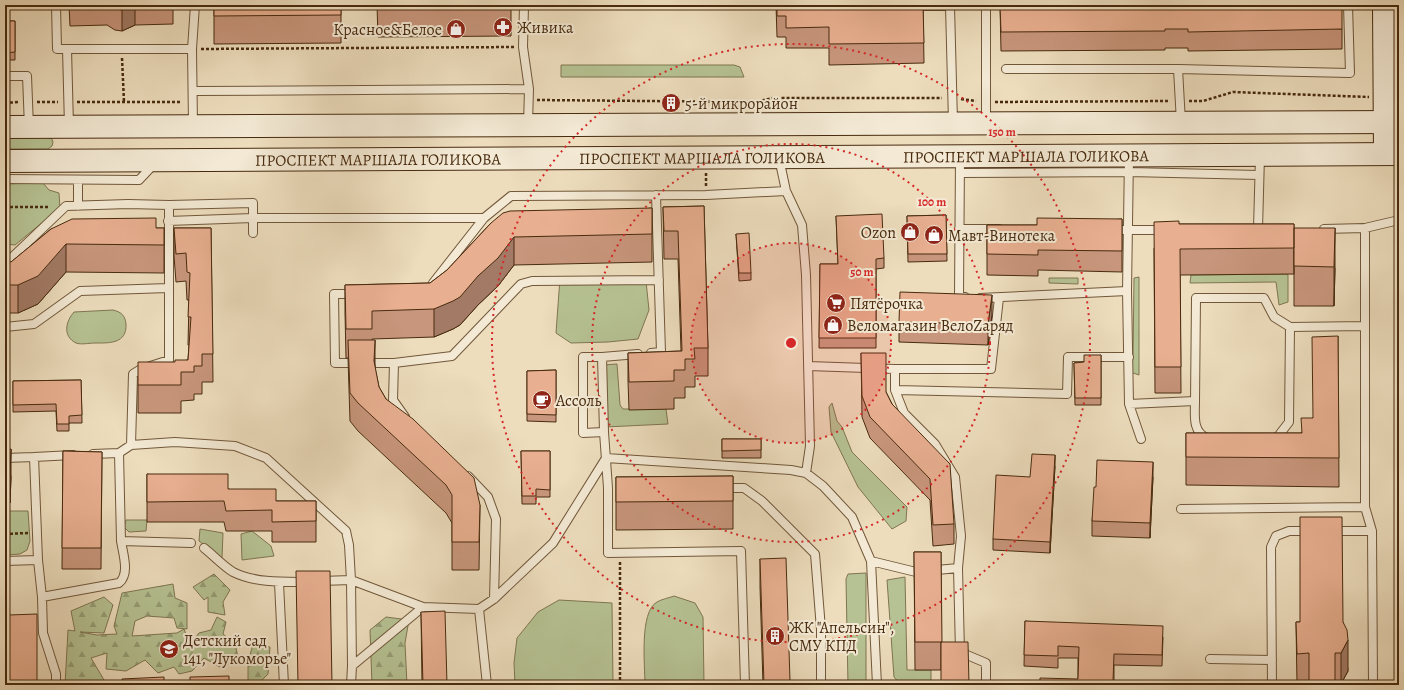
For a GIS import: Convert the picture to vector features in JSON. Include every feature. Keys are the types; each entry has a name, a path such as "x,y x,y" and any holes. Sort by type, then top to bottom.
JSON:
{"main road":[{"path":"1384,5 1392,122 1392,154"},
{"name":"ПРОСПЕКТ МАРШАЛА ГОЛИКОВА","path":"5,127 1392,122"},
{"path":"270,126 272,160"},
{"path":"69,127 74,170"},
{"name":"ПРОСПЕКТ МАРШАЛА ГОЛИКОВА","path":"5,161 74,170 158,160 779,157 960,164 1260,165 1392,154"}],"lane":[{"path":"56,5 57,49 192,49"},
{"path":"193,126 194,92 192,49 195,5"},
{"path":"524,5 523,47 528,89 528,125"},
{"path":"904,6 950,5 953,123"},
{"path":"986,5 986,123"},
{"path":"1006,69 1350,73 1348,5"},
{"path":"67,49 69,127"},
{"path":"1178,70 1181,122"},
{"path":"5,76 27,76 29,127"},
{"path":"194,92 528,89"},
{"path":"779,157 786,191 802,224 806,275 810,446 806,473"},
{"path":"960,164 959,297 999,298 1051,293 1127,291"},
{"path":"1129,164 1127,291 1129,404 1141,439"},
{"path":"1258,229 1260,165"},
{"path":"5,179 74,170 78,206"},
{"path":"428,286 434,282 484,218 511,196 656,195 786,191"},
{"path":"604,432 583,433 583,357 602,357 661,352 656,195"},
{"path":"5,264 66,206 253,203 253,233"},
{"path":"131,445 133,374 141,369 169,360 169,205"},
{"path":"168,221 253,218 484,218"},
{"path":"1312,229 1365,228 1399,220"},
{"path":"1365,228 1365,507 1372,531 1373,685"},
{"path":"959,229 1006,229"},
{"path":"1106,230 1174,230"},
{"path":"364,294 334,294 335,363 394,363 452,356 468,341 511,293 521,284 532,281 659,280"},
{"path":"5,327 34,324 80,291 168,288"},
{"path":"808,366 895,369 991,369 999,298"},
{"path":"1218,440 1211,440 1201,436 1196,427 1196,298 1264,298 1274,317 1290,327 1365,326"},
{"path":"1262,439 1276,439 1289,422 1290,327"},
{"path":"895,390 1067,394 1068,357 1129,356"},
{"path":"602,357 604,432 606,458 612,488 608,553 741,551 745,685"},
{"path":"394,363 393,400 403,416 413,425"},
{"path":"895,369 895,390 904,413 935,444 955,477 961,536 958,568 960,652 986,663 986,685"},
{"path":"1129,404 1195,400"},
{"path":"5,458 119,453 131,445 175,442 235,446 266,458 346,531 349,546 351,580 351,685"},
{"path":"42,596 118,583 122,580 125,573 121,541 119,453"},
{"path":"34,457 38,560 42,596 43,633 56,674 56,685"},
{"path":"606,458 791,470 806,473 823,486 852,517 871,561 877,685"},
{"path":"204,548 232,571 255,578 279,582 351,580 423,607 479,609 494,599 553,543 606,458"},
{"path":"461,469 488,497 496,519 494,599"},
{"path":"712,488 744,488 762,501 815,554 821,629 821,685"},
{"path":"1181,509 1365,507"},
{"path":"1272,685 1271,547 1276,536 1289,531 1372,531"},
{"path":"121,541 191,543"},
{"path":"5,561 38,560"},
{"path":"871,561 916,572 958,568"},
{"path":"279,582 284,685"},
{"path":"352,666 423,607"},
{"path":"479,609 487,685"},
{"path":"1210,659 1272,660"}],"path":[{"path":"192,49 523,47"},
{"path":"122,49 124,102"},
{"path":"528,100 755,102 773,98 952,98"},
{"path":"5,207 66,206"},
{"path":"5,534 29,533"},
{"path":"620,553 620,685"}],"green space":[{"path":"561,65 734,65 740,67 744,77 561,77"},
{"path":"5,136 51,137 53,142 52,146 48,149 5,149"},
{"path":"43,183 49,190 59,193 60,208 15,245 5,244 5,184"},
{"path":"1191,275 1288,275 1288,302 1279,305 1276,282 1190,283"},
{"path":"1139,277 1139,375 1130,372 1133,359 1134,278"},
{"path":"560,278 646,281 649,310 638,339 608,342 571,343 556,333"},
{"path":"1049,278 1078,278 1078,284 1049,283"},
{"path":"113,310 122,314 125,318 126,331 120,339 106,343 80,344 76,343 69,336 67,332 67,324 74,312"},
{"path":"617,364 620,405 623,409 666,409 668,424 605,427 603,365"},
{"path":"832,403 837,421 842,427 852,452 907,507 906,521 892,529 858,487 831,432 829,407"},
{"path":"5,511 28,511 30,541 27,550 20,554 5,555"},
{"path":"126,520 147,520 146,531 129,532 124,527"},
{"path":"200,529 223,533 222,558 199,541"},
{"path":"252,531 271,546 274,556 242,560 241,534"},
{"path":"866,573 866,685 848,685 846,579 848,574"},
{"path":"214,574 230,590 223,602 225,615 208,612 208,597 204,600 193,587"},
{"path":"905,577 907,670 931,670 931,685 901,685 894,677 887,580"},
{"path":"173,584 175,598 187,603 187,629 177,628 174,618 147,616 135,621 132,636 177,633 184,629 190,645 199,633 211,630 217,617 226,622 223,634 235,644 239,661 220,667 204,658 192,671 179,674 174,667 158,673 145,660 126,671 106,669 107,653 91,658 107,685 65,685 68,630 75,631 71,611 104,597 113,605 104,633 80,632 97,635 117,634 114,626 122,593"},
{"path":"674,596 695,603 703,617 704,685 645,685 644,640 648,617 651,608 657,602"},
{"path":"559,600 612,603 613,685 515,685 514,663 517,638 538,612"},
{"path":"386,617 409,620 405,643 407,685 372,685 370,630"},
{"path":"253,645 270,647 268,674 259,683 260,685 248,685 248,661"}],"building":[{"path":"70,5 91,5 70,6"},
{"path":"108,5 133,5 122,10 115,9"},
{"path":"214,5 341,5 341,15 214,16"},
{"path":"378,5 511,5 511,8 378,9"},
{"path":"777,5 923,5 924,43 829,44 829,27 786,28 786,16 777,16"},
{"path":"1000,5 1165,7 1342,5 1342,29 1188,32 1188,29 1165,29 1165,31 1001,32"},
{"path":"5,21 15,21 15,52 5,53"},
{"path":"704,206 708,348 694,348 695,359 685,359 685,370 674,370 674,381 629,382 628,353 682,351 678,231 664,231 663,207"},
{"path":"652,208 652,234 514,237 498,258 478,276 460,297 453,301 434,309 372,311 372,329 346,329 345,285 430,283 447,270 491,223 503,213 510,211"},
{"path":"882,214 884,258 876,259 876,338 819,338 820,264 838,264 836,216"},
{"path":"946,215 947,254 908,254 907,216"},
{"path":"156,218 156,228 164,228 164,245 66,244 38,276 18,285 5,285 5,262 11,262 51,229 72,219"},
{"path":"1037,218 1122,219 1122,251 1038,250 1038,255 987,254 987,225 1037,225"},
{"path":"1179,221 1179,224 1294,224 1294,248 1180,249 1181,367 1155,367 1154,222"},
{"path":"174,228 211,228 213,354 202,354 202,366 194,366 194,372 181,372 181,385 138,385 138,362 175,362 175,360 188,360 191,317 188,317 190,273 187,272 186,253 176,254"},
{"path":"1294,228 1335,228 1334,267 1294,266"},
{"path":"749,233 751,273 739,273 736,234"},
{"path":"900,292 992,295 988,324 899,322"},
{"path":"1338,336 1339,458 1186,457 1186,433 1302,433 1301,418 1313,418 1312,337"},
{"path":"348,340 375,340 374,361 379,387 386,399 413,419 474,478 480,505 479,542 452,542 452,495 446,485 358,403 350,393"},
{"path":"861,353 886,353 886,392 892,404 950,464 954,524 933,525 930,479 870,417 862,396"},
{"path":"1084,355 1101,355 1101,398 1075,398 1074,363 1084,362"},
{"name":"Ассоль","path":"556,370 556,415 527,414 527,371"},
{"path":"81,380 82,415 69,416 69,424 57,424 56,404 13,405 13,381"},
{"path":"722,439 761,439 761,450 722,451"},
{"path":"5,449 11,449 10,475 5,475"},
{"path":"63,451 102,452 101,548 62,548"},
{"path":"521,451 550,451 550,490 536,489 536,496 522,496"},
{"path":"1032,454 1055,455 1050,542 993,539 996,475 1030,477"},
{"path":"1097,460 1153,462 1150,523 1092,521 1094,487 1096,487"},
{"path":"147,474 228,474 228,489 276,489 276,501 316,501 316,521 272,522 272,510 226,511 224,501 147,502"},
{"path":"733,476 733,501 616,502 616,477"},
{"path":"1300,517 1342,517 1343,622 1347,630 1348,640 1341,653 1335,653 1335,685 1309,685 1309,653 1297,654 1296,622 1300,622"},
{"path":"914,552 941,552 942,642 915,642"},
{"name":"ЖК \"Апельсин\", СМУ КПД","path":"786,558 790,681 793,685 764,685 760,559"},
{"path":"296,571 330,571 332,685 298,685"},
{"path":"445,611 447,685 423,685 421,612"},
{"path":"37,614 37,685 9,685 9,615"},
{"path":"1025,621 1163,626 1162,655 1114,654 1113,681 1151,682 1151,685 1040,685 1040,678 1078,679 1079,647 1058,646 1058,656 1024,655"},
{"path":"941,642 968,642 969,685 941,685"},
{"path":"229,676 229,685 190,685 190,677"},
{"path":"164,677 164,685 123,685 122,679"}],"place":[{"name":"Живика","path":"503,27"},
{"name":"Красное&Белое","path":"456,29"},
{"name":"5-й микрорайон","path":"671,103"},
{"name":"Ozon","path":"910,232"},
{"name":"Мавт-Винотека","path":"934,235"},
{"name":"Пятёрочка","path":"836,303"},
{"name":"Веломагазин ВелоZаряд","path":"833,325"},
{"name":"Ассоль","path":"542,400"},
{"name":"ЖК \"Апельсин\", СМУ КПД","path":"775,636"},
{"name":"Детский сад 141, \"Лукоморье\"","path":"169,649"}]}
